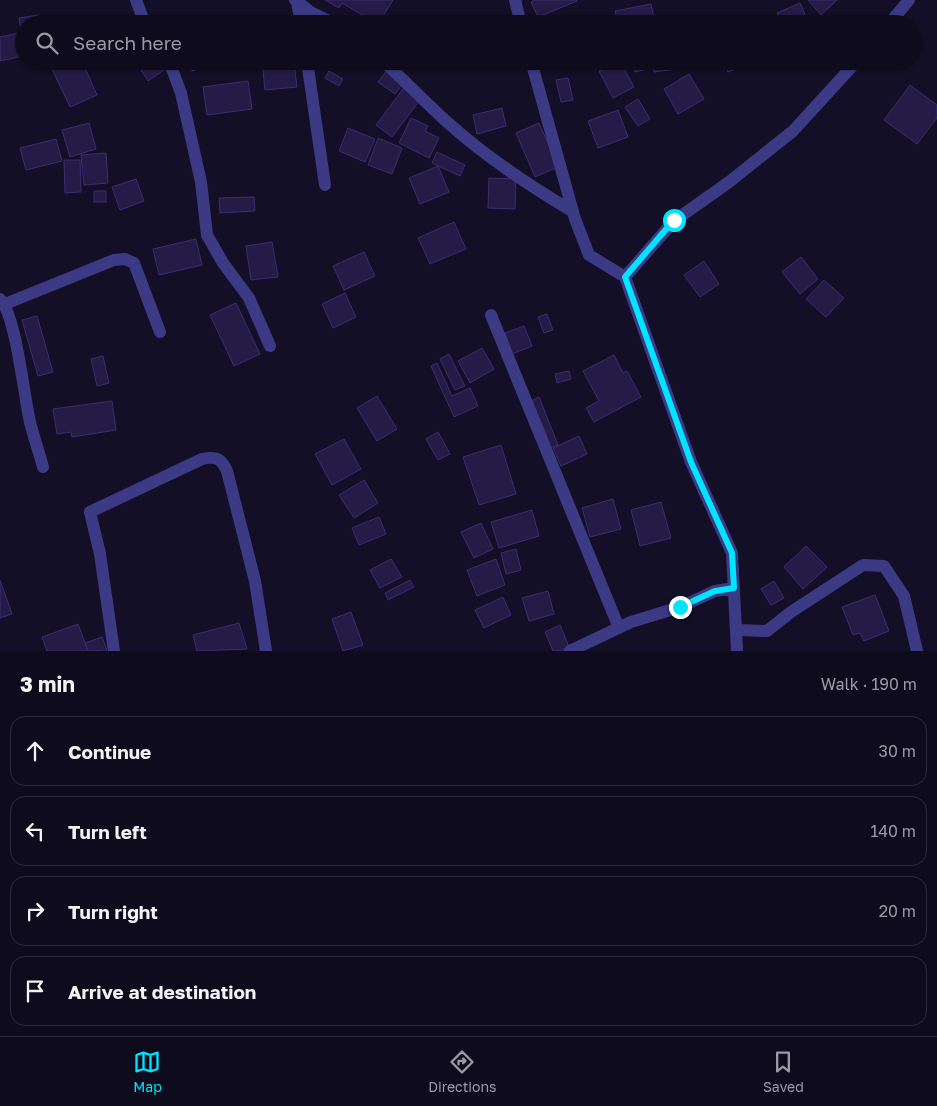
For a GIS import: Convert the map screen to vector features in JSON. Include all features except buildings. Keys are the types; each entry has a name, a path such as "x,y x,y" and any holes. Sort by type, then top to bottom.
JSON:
{"street":[{"path":"136,0 142,15"},
{"path":"516,0 519,15"},
{"path":"896,15 909,0"},
{"path":"296,1 299,15"},
{"path":"296,1 316,15"},
{"path":"172,70 181,93 201,182 207,235 223,263 249,298 270,346"},
{"path":"308,70 325,185"},
{"path":"392,70 447,122 491,157 541,192 572,210"},
{"path":"533,70 572,210 589,255 625,277 691,462 732,553 737,651"},
{"path":"625,277 674,220 729,182 792,131 849,70"},
{"path":"43,467 30,423 2,301 114,260 125,259 134,263 160,332"},
{"path":"491,315 619,628"},
{"path":"114,651 100,554 90,512 202,459 214,457 222,460 235,499 255,581 266,651"},
{"path":"737,630 767,631 863,565 884,566 904,596 917,651"},
{"path":"570,651 619,628 698,600 715,591 734,588"}],"route":[{"path":"674,220 625,277 691,462 732,553 734,588 715,591 680,607"}]}
